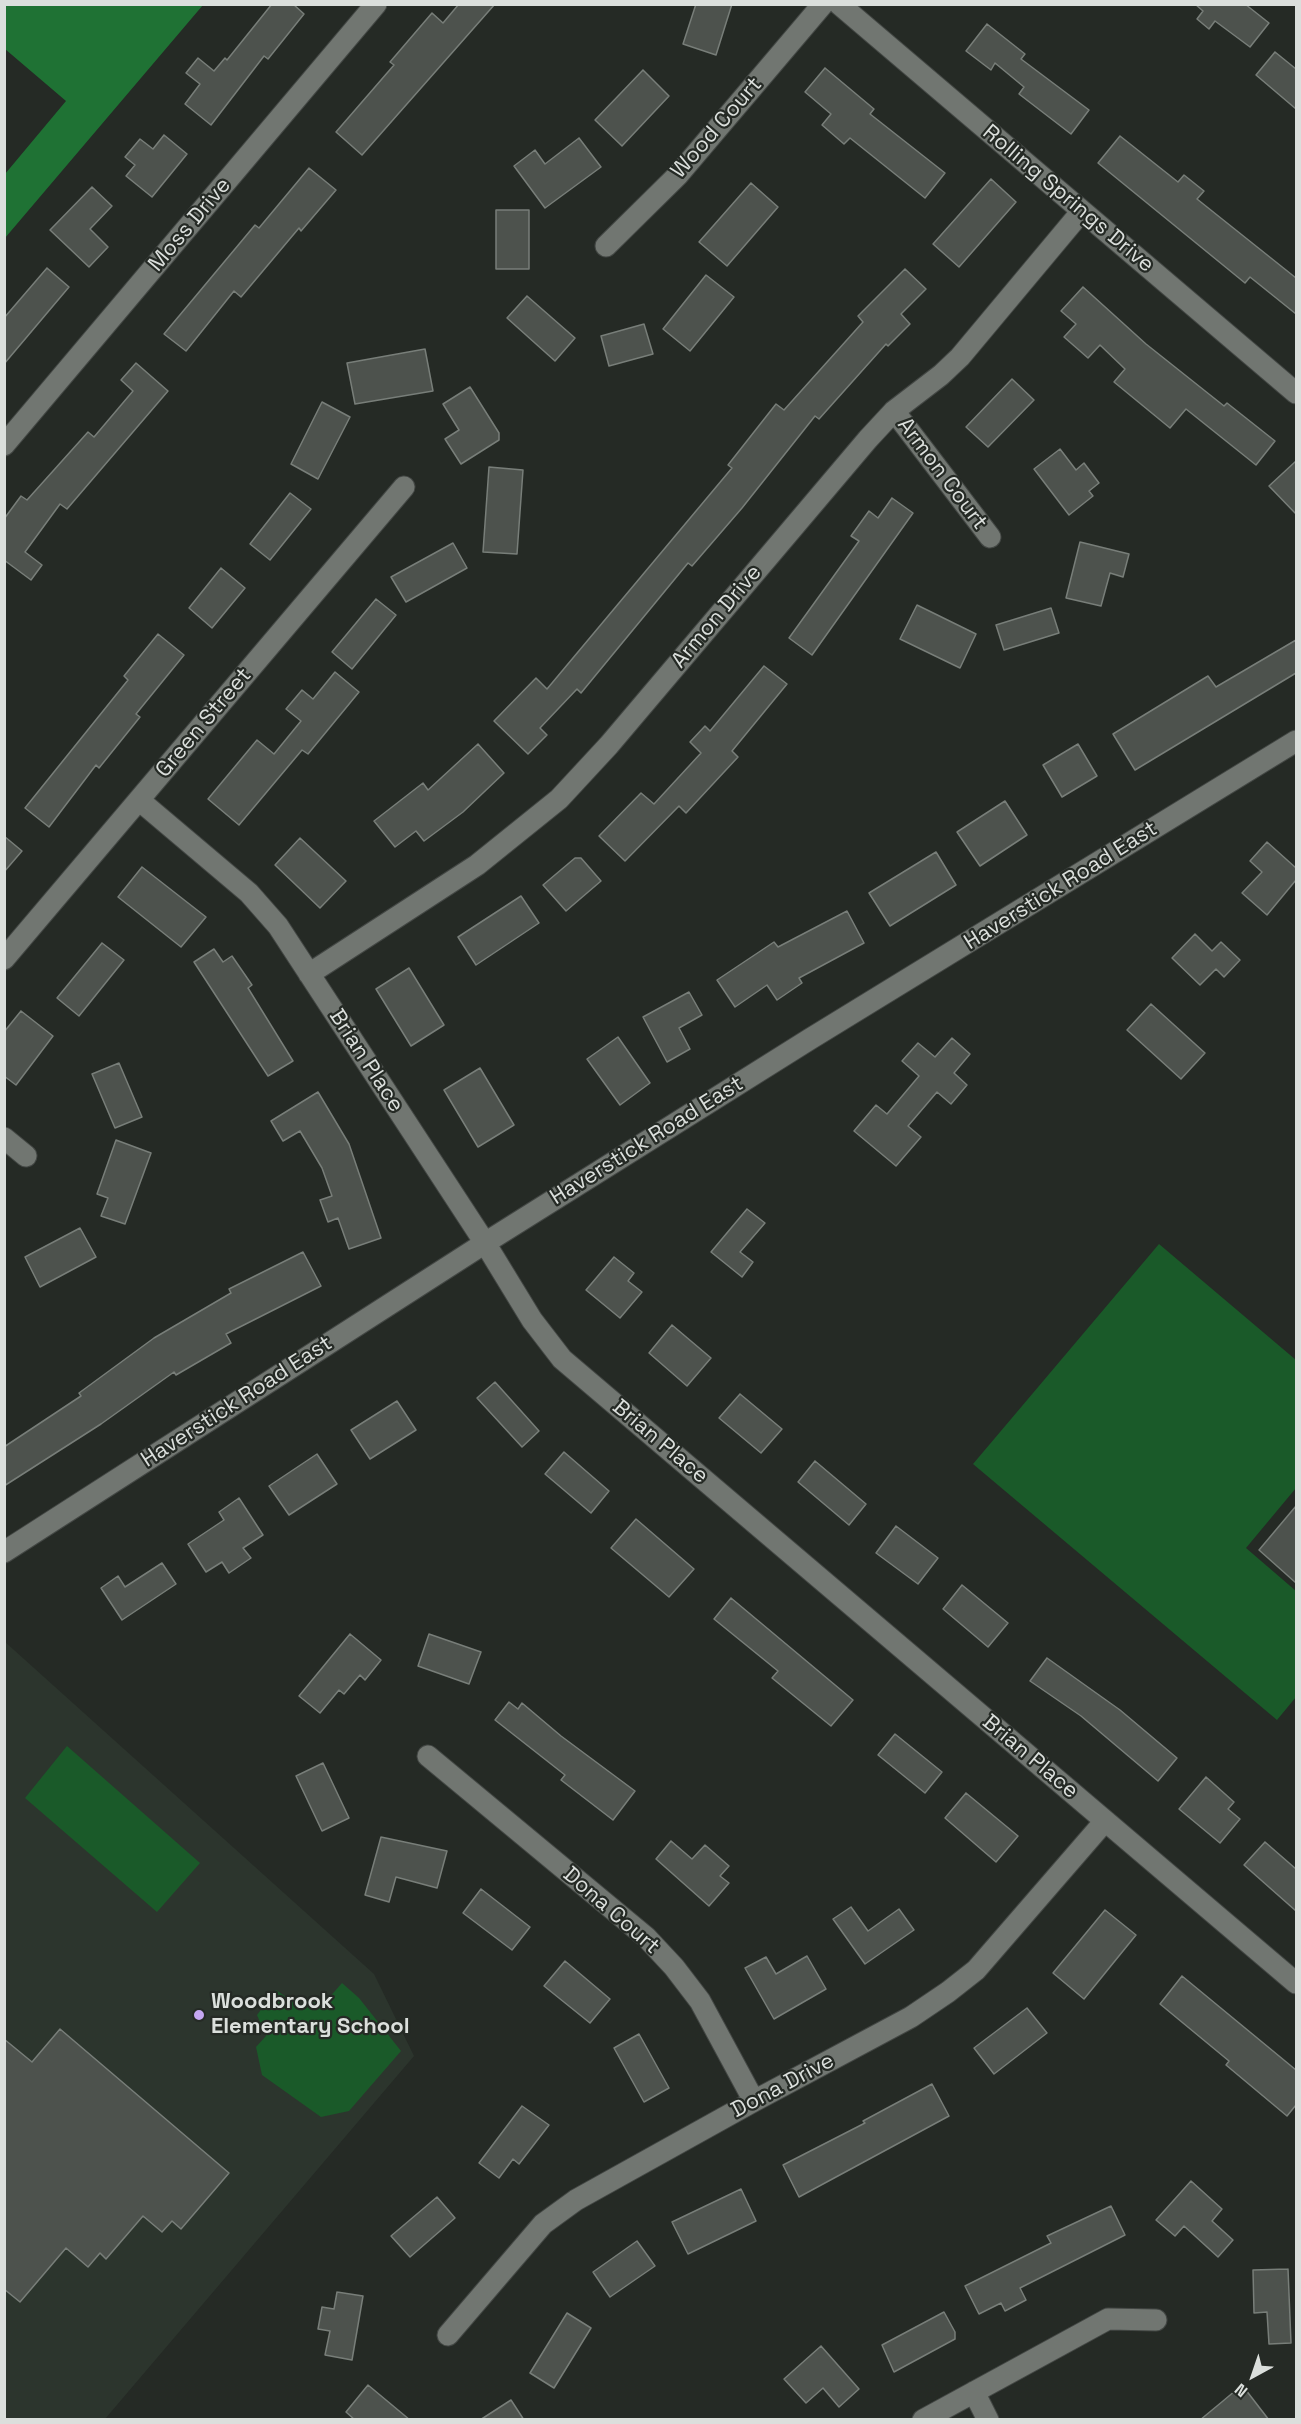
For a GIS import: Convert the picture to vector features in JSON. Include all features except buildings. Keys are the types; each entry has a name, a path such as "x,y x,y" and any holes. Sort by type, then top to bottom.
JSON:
{"street":[{"name":"Moss Drive","path":"4,445 376,4"},
{"name":"Wood Court","path":"606,246 678,175 823,4"},
{"name":"Rolling Springs Drive","path":"839,4 1296,393"},
{"name":"Armon Drive","path":"309,974 477,865 559,799 609,745 894,411 941,375 960,357 1082,211"},
{"name":"Armon Court","path":"894,411 990,537"},
{"name":"Green Street","path":"4,960 404,487"},
{"name":"Haverstick Road East","path":"4,1552 485,1243 810,1039 1296,741"},
{"name":"Brian Place","path":"139,800 249,893 278,926 485,1243 532,1320 562,1359 1296,1983"},
{"path":"4,1138 26,1156"},
{"name":"Dona Court","path":"428,1756 653,1944 700,2001 754,2101"},
{"name":"Dona Drive","path":"448,2335 543,2224 576,2200 911,2017 948,1992 976,1970 1105,1821"},
{"path":"923,2420 1108,2319 1156,2320"},
{"path":"974,2392 988,2420"}],"shaded area":[{"name":"Woodbrook Elementary School","path":"4,1641 374,1974 414,2056 105,2419 5,2419"}],"green space":[{"path":"5,4 203,5 5,238 5,174 66,101 5,49"},
{"path":"1159,1244 1296,1360 1296,1488 1246,1548 1296,1591 1296,1697 1277,1720 973,1464"},
{"path":"67,1746 200,1863 157,1912 25,1798"},
{"path":"342,1983 359,1998 401,2051 349,2111 321,2117 262,2075 256,2047 266,2036 257,2015 276,1990 299,2006 328,1999"}],"place":[{"name":"Woodbrook Elementary School","path":"199,2015"}]}
